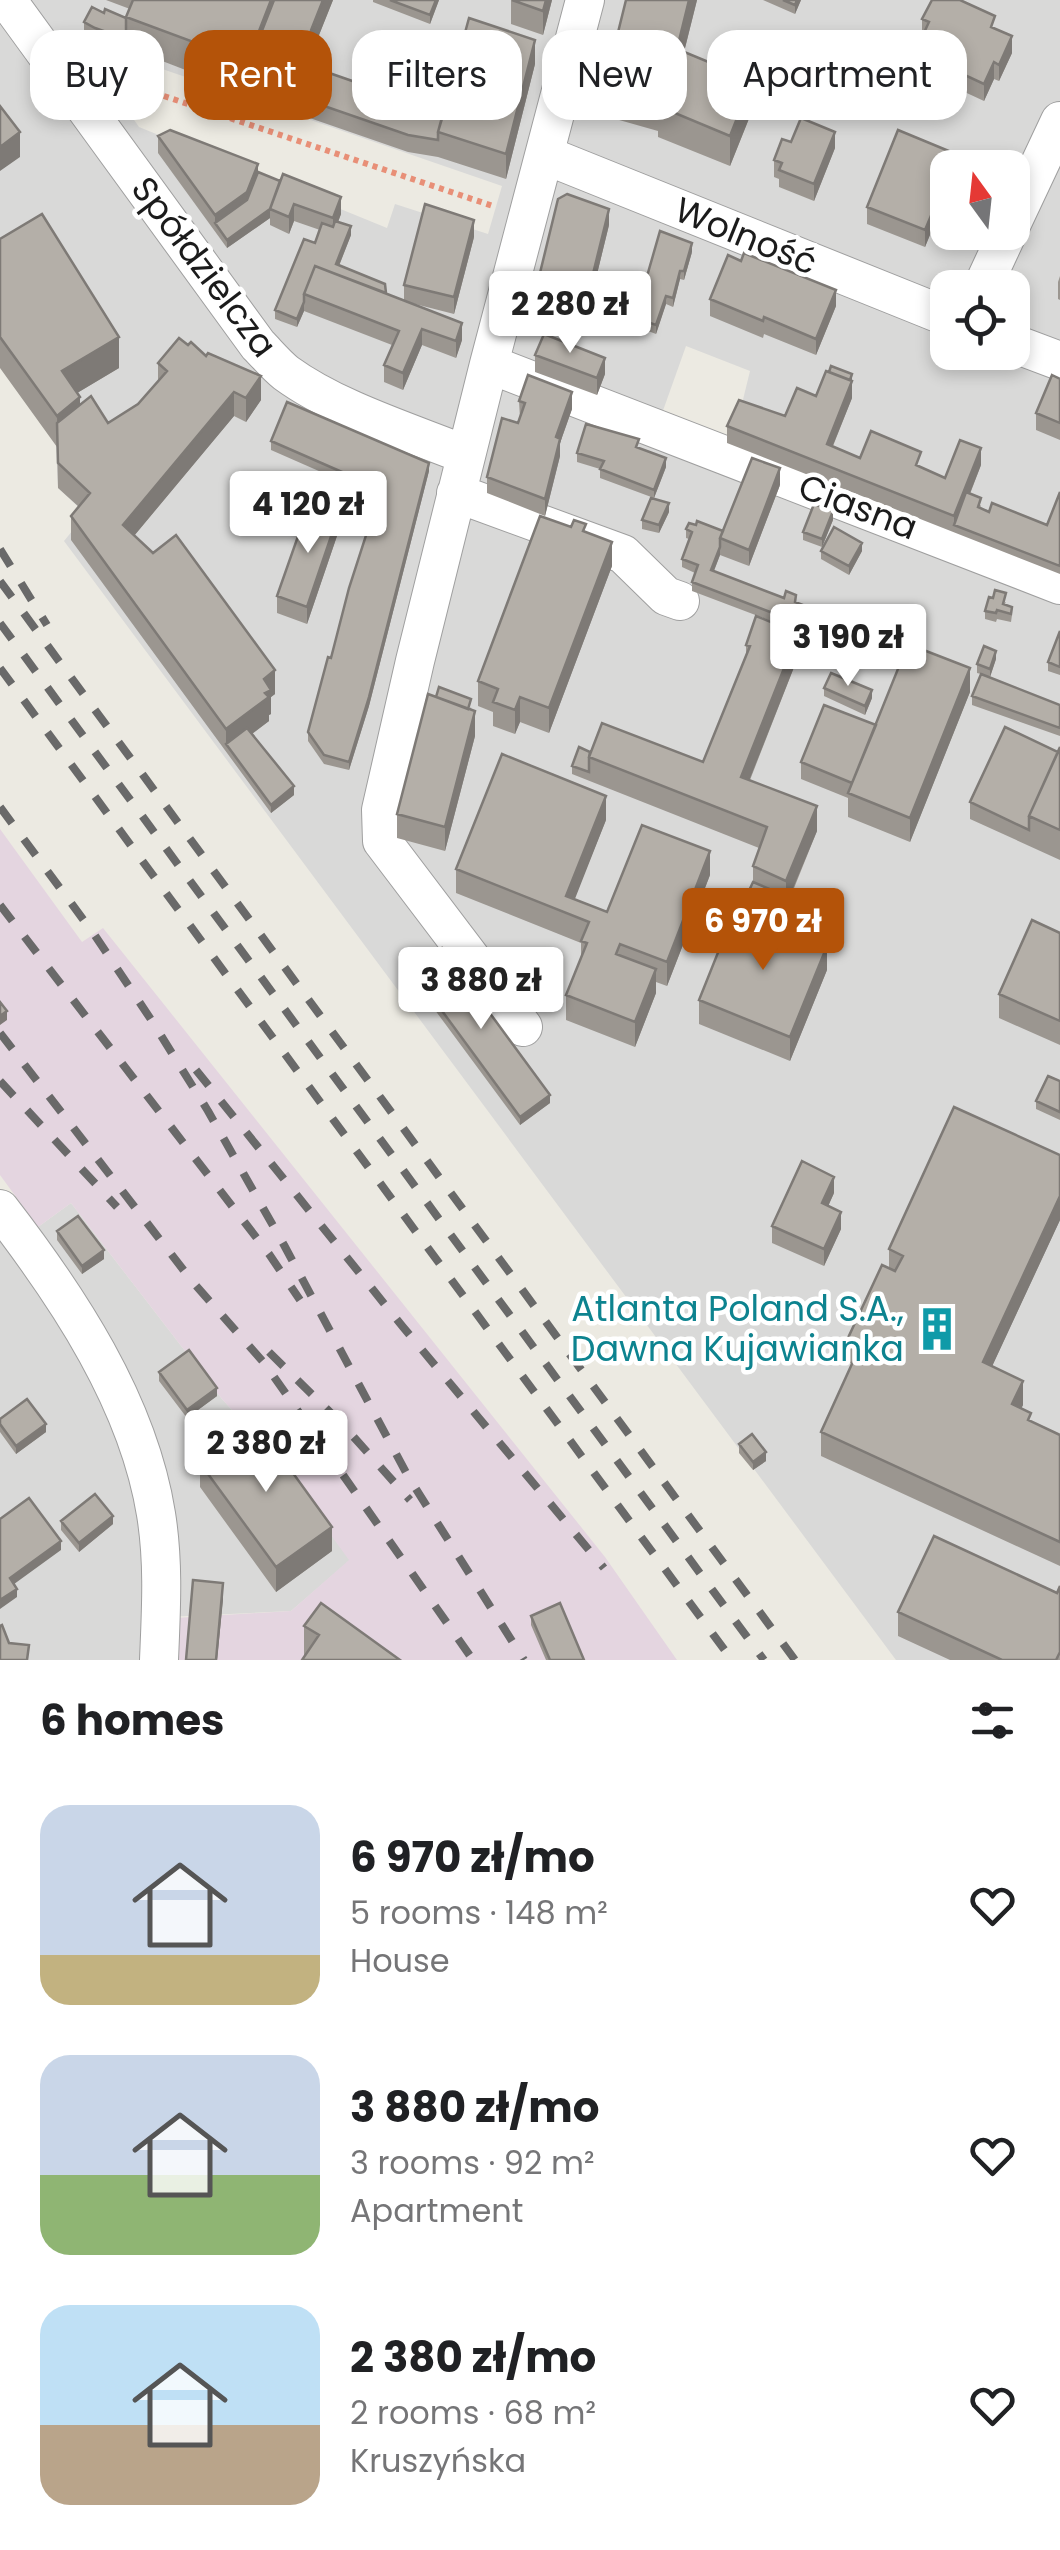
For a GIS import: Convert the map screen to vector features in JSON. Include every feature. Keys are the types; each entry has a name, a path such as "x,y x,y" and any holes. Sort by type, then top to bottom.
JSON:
{"street":[{"name":"Spółdzielcza","path":"7,0 258,345 283,370 307,387 466,456"},
{"path":"523,1027 382,841 381,810 456,493 585,0"},
{"path":"1030,185 1060,122"},
{"name":"Wolność","path":"545,155 930,310"},
{"path":"1030,350 1060,362"},
{"name":"Ciasna","path":"489,364 1060,585"},
{"path":"456,493 623,554 666,596 680,601"},
{"path":"0,1208 109,1377 138,1446 156,1512 163,1577 159,1660"}],"path":[{"path":"164,96 528,218"}],"shaded area":[{"path":"0,0 1060,0 1060,1660 896,1660 64,541 86,514 58,488 56,445 0,367","holes":["30,30 164,30 164,70 184,76 184,30 332,30 332,120 310,120 502,186 488,234 395,204 387,228 139,127 134,120 30,120","686,346 750,371 739,416 727,443 660,419"]},
{"path":"0,829 82,942 103,928 605,1557 677,1660 171,1660 175,1618 291,1611 349,1560 275,1458 222,1399 71,1203 38,1227 0,1175"},
{"path":"71,1203 222,1399 275,1458 350,1560 291,1611 145,1618 141,1660 0,1660 0,1238 38,1227"}],"building":[{"path":"133,0 271,0 259,30 184,30 184,39 126,17"},
{"path":"274,0 323,0 311,30 262,30"},
{"path":"390,0 436,0 430,15"},
{"path":"512,0 546,0 543,11"},
{"path":"626,0 689,0 682,30 619,30"},
{"path":"932,0 960,0 995,16 991,27 1012,36 999,65 994,62 984,84 967,76 967,30 925,30 929,22 922,19"},
{"path":"92,7 104,13 105,9 126,18 126,30 101,30 84,22"},
{"path":"469,18 505,30 466,30"},
{"path":"522,36 535,40 522,91"},
{"path":"687,53 707,61 707,120 736,120 730,136 687,118"},
{"path":"332,74 352,81 352,116 332,109"},
{"path":"0,106 20,132 0,147"},
{"path":"365,120 442,120 438,140 408,135"},
{"path":"441,120 515,120 506,154 438,132"},
{"path":"800,120 835,132 814,184 779,170 782,163 774,160 782,139 791,142"},
{"path":"170,130 258,164 247,192 215,215 158,136"},
{"path":"898,130 946,150 930,150 930,218 925,230 867,207"},
{"path":"258,172 280,181 270,209 227,240 215,223 247,200"},
{"path":"283,174 341,197 333,218 294,204 289,217 270,209"},
{"path":"567,194 609,209 588,294 539,277 558,199"},
{"path":"425,204 474,220 454,297 404,285"},
{"path":"42,214 119,337 62,371 80,397 57,416 0,337 0,239"},
{"path":"335,221 351,226 336,264 385,284 386,293 315,266 297,319 275,310 304,239 315,243 322,223 333,227"},
{"path":"660,231 692,243 673,298 666,296 656,325 635,318"},
{"path":"744,253 836,290 816,339 710,299 728,255 741,261"},
{"path":"315,266 462,323 456,341 422,329 403,373 384,365 399,331 304,294"},
{"path":"544,334 605,358 597,378 535,355"},
{"path":"179,338 188,345 191,342 206,356 208,353 261,376 246,398 234,392 123,525 153,553 176,535 275,670 264,679 271,690 265,693 269,697 226,729 71,516 90,493 58,463 57,423 91,396 108,423 138,404 167,371 158,363"},
{"path":"831,366 852,374 850,380 829,372"},
{"path":"826,371 852,381 827,444 860,458 871,431 921,452 916,465 945,478 960,440 981,448 954,516 727,426 739,400 785,416 797,388 816,396"},
{"path":"528,375 572,392 556,437 560,439 545,499 487,477 502,418 518,423 525,403 519,401"},
{"path":"1052,375 1060,379 1060,423 1036,413"},
{"path":"287,402 429,463 349,762 324,755 308,732 381,489 271,441"},
{"path":"586,424 639,439 636,447 666,458 654,490 600,469 604,461 577,453"},
{"path":"752,458 780,468 749,550 720,538"},
{"path":"966,492 981,498 978,507 989,512 992,503 1047,525 1060,492 1060,566 954,525"},
{"path":"651,498 669,503 659,525 642,520"},
{"path":"814,504 833,511 822,539 803,532"},
{"path":"309,505 338,516 307,607 277,596"},
{"path":"540,516 571,527 574,520 586,524 583,531 612,542 549,708 520,697 515,710 493,702 498,689 478,681"},
{"path":"697,521 723,531 711,570 784,598 786,591 796,595 795,602 907,646 901,662 692,582 698,565 682,559 692,532 686,529 689,523 696,525"},
{"path":"834,527 862,543 849,566 821,551"},
{"path":"995,590 1006,593 1003,604 1012,607 1011,614 985,611"},
{"path":"756,616 798,633 741,777 817,806 786,881 753,866 767,827 589,757 602,723 703,762 750,646 746,645"},
{"path":"1060,631 1060,667 1048,662"},
{"path":"908,644 970,668 910,818 848,793"},
{"path":"984,646 996,651 990,669 977,664"},
{"path":"831,673 872,690 865,706 824,688"},
{"path":"981,674 1060,705 1060,728 972,696"},
{"path":"439,687 471,699 468,709 436,697"},
{"path":"428,694 475,711 445,827 397,814"},
{"path":"824,705 876,725 852,783 801,762"},
{"path":"1005,727 1058,752 1029,816 1029,830 970,802"},
{"path":"247,728 294,786 271,805 226,744"},
{"path":"579,747 590,752 589,772 572,766"},
{"path":"1060,747 1060,830 1029,816"},
{"path":"502,754 606,796 566,896 607,912 642,825 710,851 667,962 620,944 616,954 656,969 635,1022 566,995 587,943 581,941 589,922 456,869"},
{"path":"753,882 786,896 782,910 747,895"},
{"path":"735,910 827,946 790,1037 699,1000"},
{"path":"1032,920 1060,933 1060,1021 999,994"},
{"path":"442,948 550,1095 520,1117 412,970"},
{"path":"1048,1076 1060,1081 1060,1112 1036,1101"},
{"name":"Atlanta Poland S.A., Dawna Kujawianka","path":"954,1107 1060,1155 1060,1196 983,1362 1023,1381 1012,1404 1031,1413 1028,1420 1060,1435 1060,1542 821,1432 861,1344 848,1338 882,1265 895,1271 903,1256 889,1249"},
{"path":"802,1161 834,1177 822,1203 841,1212 824,1249 772,1226"},
{"path":"78,1216 104,1250 82,1266 57,1231"},
{"path":"189,1350 217,1388 187,1410 159,1372"},
{"path":"27,1399 46,1424 16,1446 0,1419"},
{"path":"256,1422 332,1527 276,1567 200,1463"},
{"path":"752,1434 766,1452 753,1462 739,1444"},
{"path":"95,1494 113,1516 79,1543 61,1521"},
{"path":"29,1498 61,1541 10,1578 17,1589 0,1600 0,1519"},
{"path":"934,1536 1057,1593 1060,1586 1060,1652 1056,1660 1002,1660 898,1612"},
{"path":"193,1580 223,1583 216,1660 186,1660"},
{"path":"321,1603 400,1660 302,1660 319,1635 304,1626"},
{"path":"560,1603 584,1660 550,1660 531,1616"},
{"path":"2,1625 9,1643 29,1645 27,1660 0,1660"}],"railway":[{"path":"0,549 47,625"},
{"path":"0,581 795,1660"},
{"path":"0,623 764,1660"},
{"path":"0,668 732,1660"},
{"path":"0,807 94,934 208,1111 409,1478 524,1660"},
{"path":"0,905 269,1254 300,1300"},
{"path":"0,1033 192,1281 265,1364 473,1660"},
{"path":"196,1070 604,1568"},
{"path":"0,1081 117,1207"},
{"path":"269,1352 343,1425 410,1500"}],"place":[{"name":"Atlanta Poland S.A., Dawna Kujawianka","path":"937,1329"}]}
